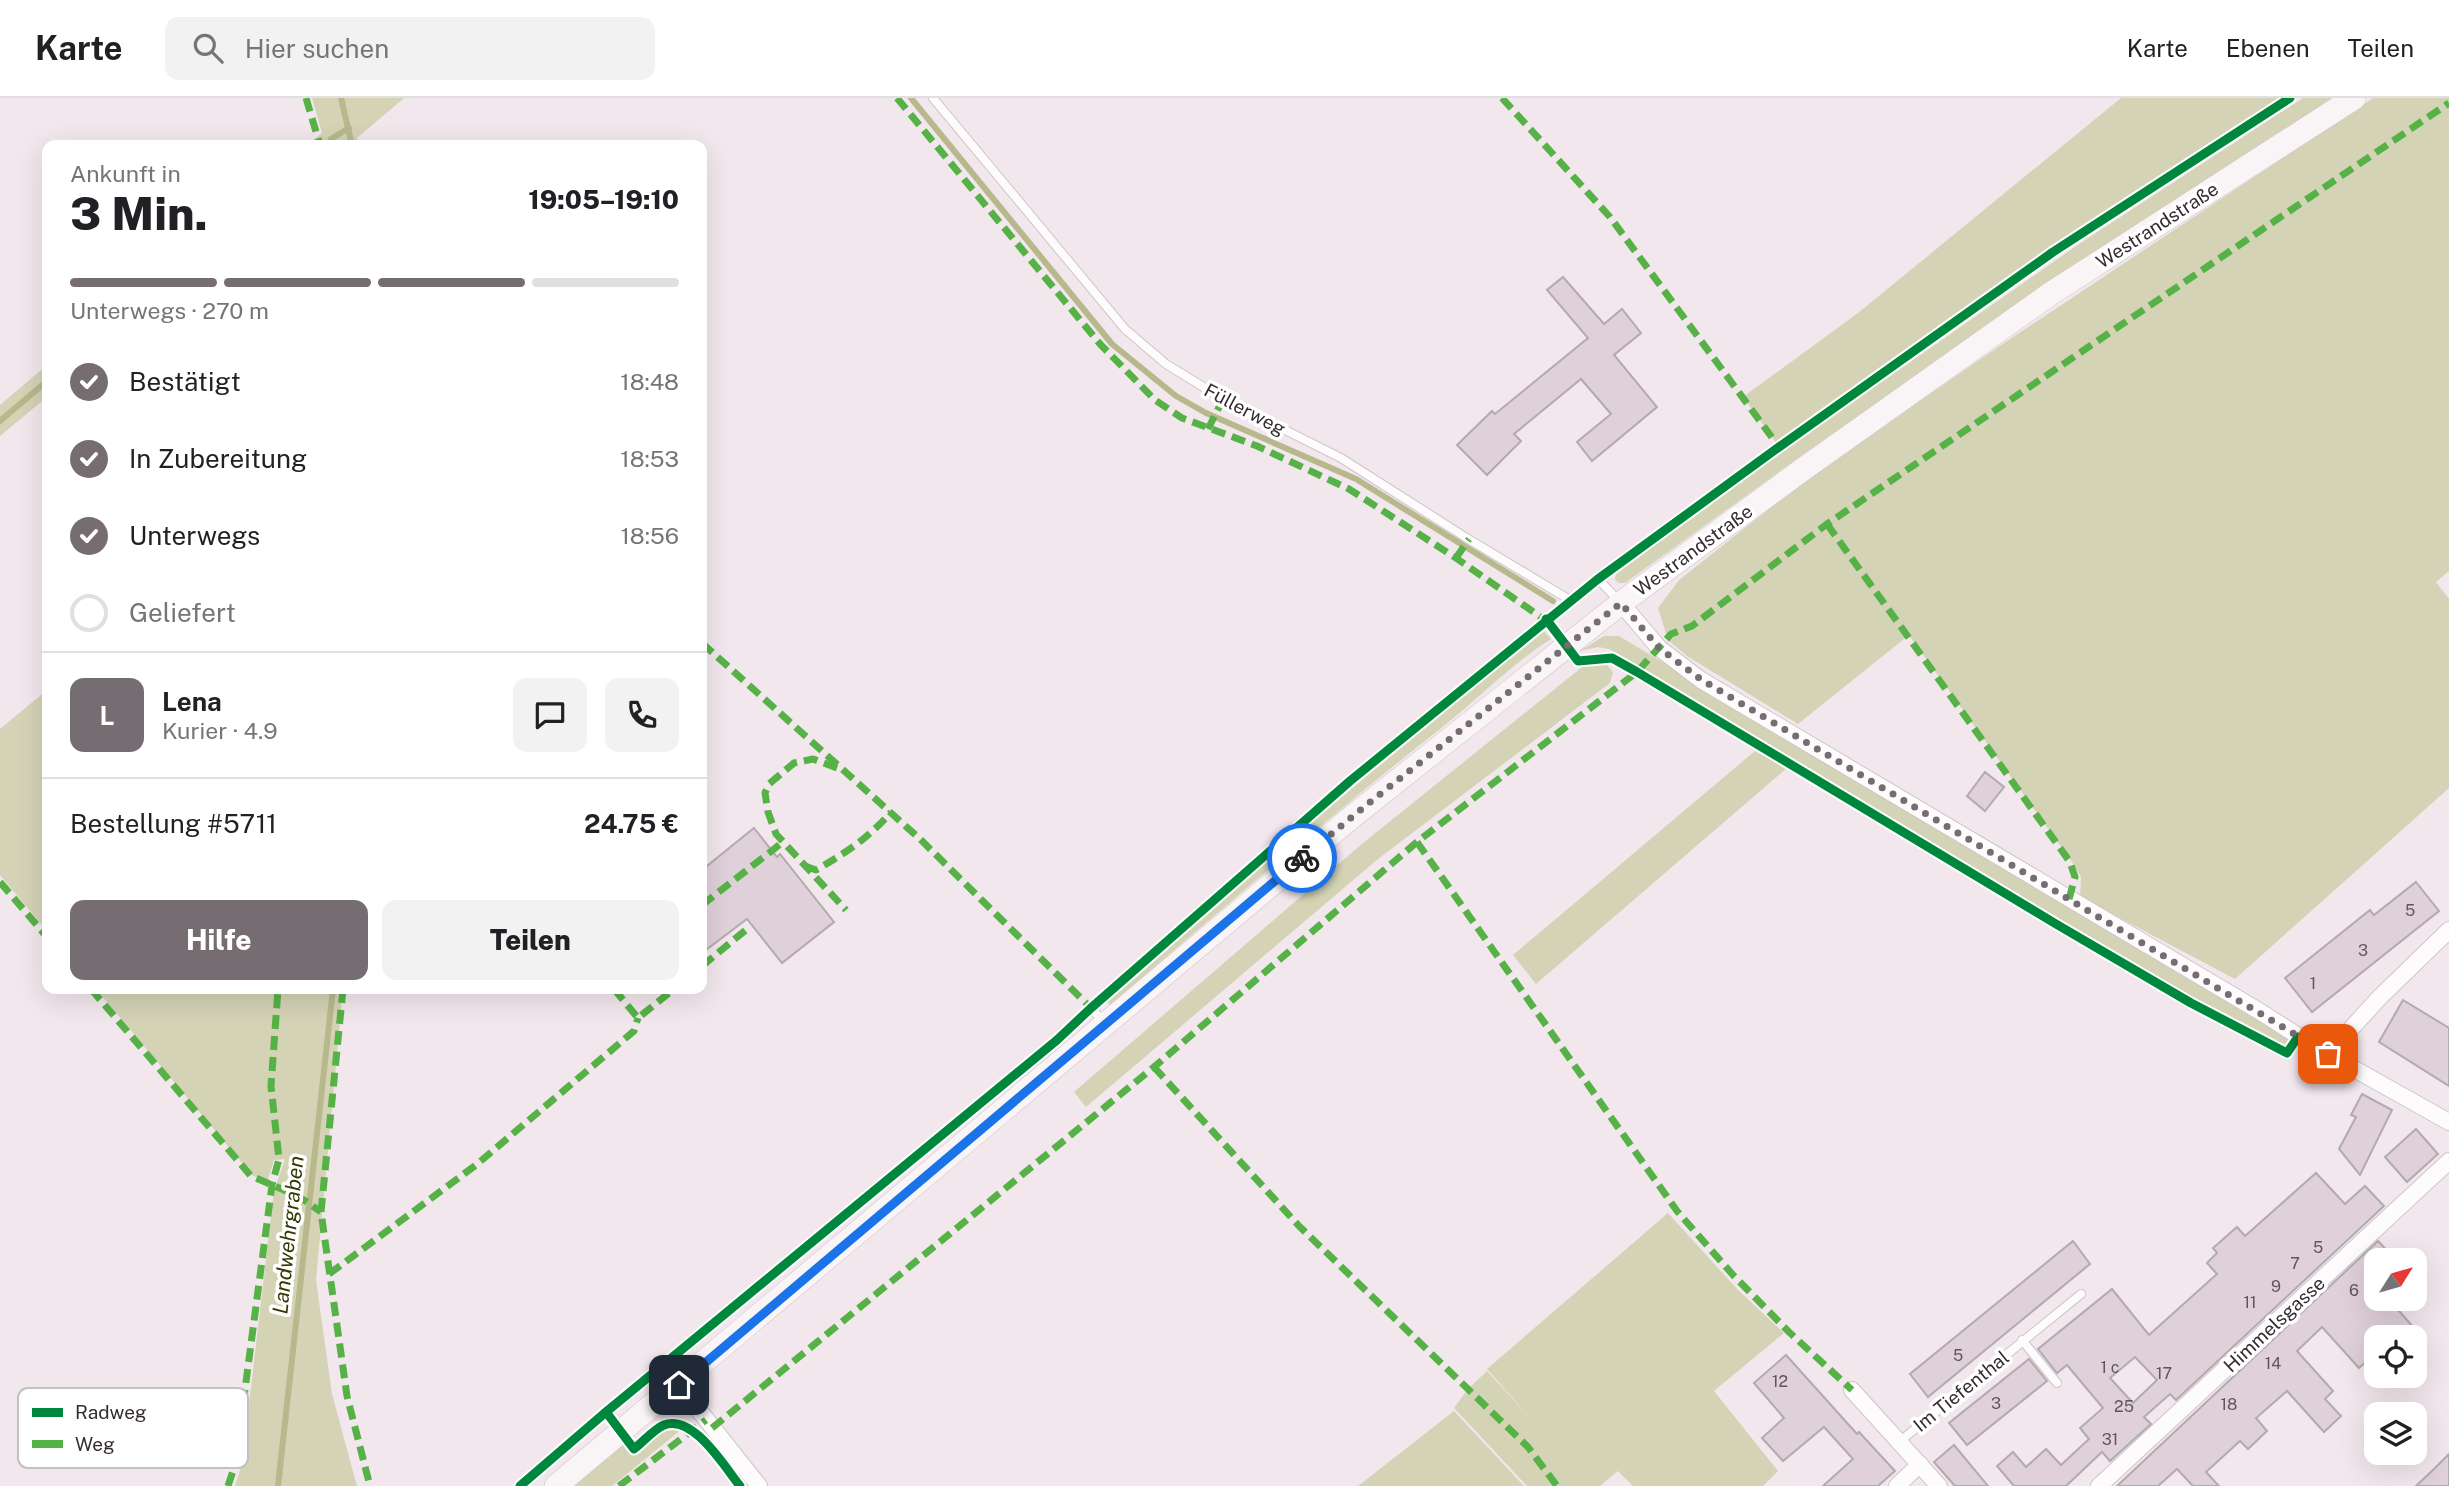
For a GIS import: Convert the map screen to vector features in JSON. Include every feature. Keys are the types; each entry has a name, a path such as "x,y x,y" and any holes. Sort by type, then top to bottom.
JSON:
{"main road":[{"name":"Westrandstraße","path":"556,1486 679,1385 1099,1016 1621,603 1792,477 2050,294 2354,98"}],"street":[{"path":"1621,603 1659,648 1702,680 2328,1054 2449,1122"},
{"path":"2328,1054 2379,998 2449,930"},
{"name":"Himmelsgasse","path":"2099,1486 2449,1161"},
{"path":"679,1385 759,1486"},
{"name":"Im Tiefenthal","path":"1852,1390 1939,1486"},
{"path":"1897,1486 1920,1464"}],"lane":[{"name":"Füllerweg","path":"933,98 1125,329 1167,364 1223,399 1341,458 1570,600 1598,579 1621,603"},
{"name":"Im Tiefenthal","path":"1899,1441 2081,1294"},
{"name":"Im Tiefenthal","path":"2022,1340 2057,1384"}],"green space":[{"path":"312,98 404,98 358,140 314,140 322,133"},
{"path":"2121,98 2290,98 2053,252 1779,447 1743,397 1858,313"},
{"path":"2303,98 2332,98 2010,310 1625,583 1615,580 1616,574 1763,465 2082,242"},
{"path":"2373,98 2449,98 2449,571 2436,582 2449,599 2449,788 2235,979 2080,897 2081,877 2072,862 1909,635 1798,724 1687,656 1668,640 1658,608 1679,580 1812,475 2004,343"},
{"path":"42,369 42,401 0,436 0,405"},
{"path":"1543,630 1551,639 1508,671 1315,831 1110,1005 1105,999"},
{"path":"1604,636 1619,636 2067,906 2221,994 2292,1042 2287,1051 2060,922 1609,649 1598,647 1580,651"},
{"path":"1587,663 1606,664 1613,672 1610,683 1378,859 1086,1107 1074,1092 1363,843"},
{"path":"42,694 42,925 0,875 0,729"},
{"path":"1755,751 1787,768 1536,984 1513,955"},
{"path":"100,994 343,994 316,1280 332,1394 357,1486 235,1486 241,1468 248,1468 248,1413 274,1191 285,1159 274,1160 268,1179 253,1176"},
{"path":"1668,1213 1738,1290 1784,1333 1714,1391 1778,1471 1763,1486 1633,1486 1618,1471 1600,1486 1527,1486 1454,1408 1468,1389 1487,1371 1534,1422 1487,1369"},
{"path":"1454,1411 1524,1486 1358,1486"},
{"path":"682,1429 612,1486 572,1486 624,1443 635,1454 664,1431"}],"building":[{"path":"1563,277 1604,324 1622,309 1641,333 1614,355 1657,407 1592,461 1577,442 1611,414 1581,379 1514,434 1521,441 1487,475 1457,445 1492,411 1495,414 1588,338 1547,290"},
{"path":"1985,772 2004,787 1985,811 1967,796"},
{"path":"754,828 777,857 780,854 834,922 782,963 747,919 707,949 707,866"},
{"path":"2416,882 2439,911 2312,1012 2285,978 2370,910 2374,915"},
{"path":"2403,1000 2449,1028 2449,1086 2379,1042"},
{"path":"2362,1094 2392,1110 2360,1175 2339,1149 2356,1117 2351,1115"},
{"path":"2416,1129 2438,1154 2407,1182 2385,1157"},
{"path":"2316,1173 2345,1204 2365,1186 2384,1206 2176,1400 2170,1394 2144,1417 2151,1424 2110,1461 2102,1452 2066,1486 2014,1486 1997,1466 2013,1452 2026,1467 2046,1449 2061,1465 2089,1439 2080,1428 2103,1408 2067,1365 2057,1373 2038,1349 2112,1289 2149,1335 2217,1274 2207,1263 2217,1253 2213,1248 2237,1227 2245,1236","holes":["2135,1357 2157,1380 2133,1403 2110,1378"]},
{"path":"2073,1241 2090,1264 1928,1397 1910,1374"},
{"path":"2378,1241 2385,1248 2371,1248"},
{"path":"2364,1254 2364,1311 2399,1311 2411,1325 2364,1325 2364,1363 2359,1368 2322,1327 2297,1351 2333,1391 2325,1399 2341,1416 2324,1432 2287,1391 2256,1418 2267,1431 2248,1449 2240,1441 2206,1472 2219,1486 2193,1486 2177,1469 2158,1486 2117,1486"},
{"path":"1786,1355 1857,1434 1859,1432 1895,1471 1878,1486 1823,1486 1853,1459 1824,1427 1783,1461 1762,1438 1784,1418 1754,1383"},
{"path":"2029,1359 2047,1381 1967,1445 1949,1423"},
{"path":"1954,1445 1988,1486 1955,1486 1934,1462"},
{"path":"2449,1454 2449,1486 2416,1486 2435,1468"}],"waterway":[{"name":"Landwehrgraben","path":"341,98 351,140"},
{"path":"911,98 1112,344 1176,396 1206,413 1356,479 1553,601"},
{"path":"331,139 349,128"},
{"path":"0,421 42,385"},
{"name":"Landwehrgraben","path":"278,1486 332,994"}],"marked path":[{"path":"306,98 319,140"},
{"path":"897,98 1100,344 1155,400 1182,418 1257,446 1349,489 1548,622"},
{"path":"1502,98 1610,217 1779,447"},
{"path":"712,1428 1154,1067 1417,842 1637,672 1671,634 1692,626 1827,524 2449,103"},
{"path":"1208,429 1223,399"},
{"path":"1827,524 2070,862 2075,877 2069,899"},
{"path":"1456,558 1469,539"},
{"path":"707,647 920,839 1091,1008"},
{"path":"837,768 813,759 794,763 769,784 765,793 776,834 846,910"},
{"path":"805,866 816,870 837,858 865,837 891,812"},
{"path":"707,901 783,842"},
{"path":"1417,842 1677,1211 1733,1275 1852,1390"},
{"path":"0,882 42,931"},
{"path":"707,962 747,929"},
{"path":"95,994 251,1176 298,1196 321,1212"},
{"path":"245,1388 272,1185 279,1159 271,1086 278,994"},
{"path":"343,994 321,1212 347,1396 370,1486"},
{"path":"618,994 638,1018 668,994"},
{"path":"329,1274 476,1165 634,1031 638,1018"},
{"path":"1154,1067 1299,1226 1528,1447 1557,1486"},
{"path":"619,1486 706,1420"},
{"path":"228,1486 234,1468"}],"cycle path":[{"path":"520,1486 1057,1040 1350,781 1598,579 2053,252 2290,98"},
{"path":"1546,619 1578,661 1612,658 2191,1003 2287,1053 2298,1037"},
{"path":"606,1412 634,1449 664,1425 686,1427 707,1444 740,1486"}],"way so far":[{"path":"1302,858 1621,603 1659,648 1702,680 2328,1054"}],"route":[{"path":"679,1385 1302,858"}]}
